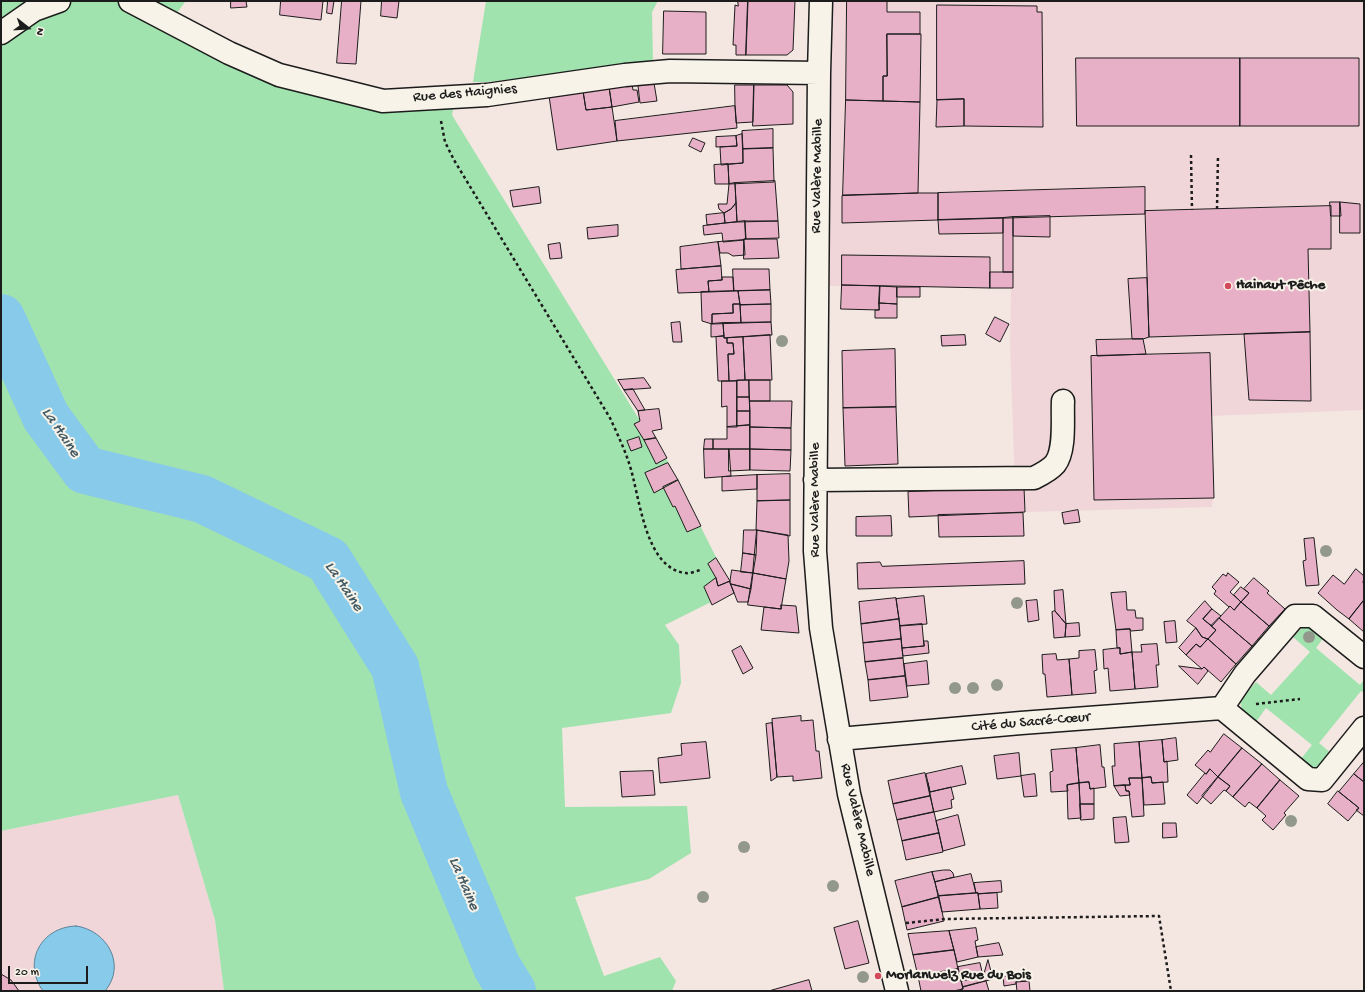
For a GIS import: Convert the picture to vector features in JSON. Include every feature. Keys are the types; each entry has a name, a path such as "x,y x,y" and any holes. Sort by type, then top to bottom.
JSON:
{"street":[{"path":"1,33 34,10 59,1"},
{"name":"Rue des Haignies","path":"130,1 229,53 279,75 383,100 487,95 625,75 670,71 819,73"},
{"name":"Rue Valère Mabille","path":"821,1 819,73 815,551 821,628 849,794 897,991"},
{"path":"815,480 1034,478 1047,471 1056,463 1060,454 1062,444 1062,401"},
{"path":"1364,657 1313,616 1295,616 1245,674 1222,708 1308,779 1322,780 1364,728"},
{"name":"Cité du Sacré-Cœur","path":"839,739 1021,723 1222,708"}],"path":[{"path":"445,97 441,121 445,142 454,160 610,418 629,463 649,540 655,552 666,566 675,571 687,574 700,570"},
{"path":"1217,209 1218,154"},
{"path":"1191,155 1192,210"},
{"path":"1222,708 1300,699"},
{"path":"881,926 945,919 1159,916 1171,991"}],"shaded area":[{"path":"821,1 1364,1 1364,410 1210,416 1212,507 1025,512 1024,487 1015,487 1010,343 1011,285 826,286"},
{"path":"178,795 215,920 224,991 1,991 1,831"}],"green space":[{"path":"1,1 36,1 1,23"},
{"path":"59,1 130,1 227,62 454,105 452,115 637,416 665,456 724,573 723,596 665,625 679,645 681,683 671,713 562,728 565,807 687,806 691,853 649,879 575,897 604,976 660,957 676,981 672,991 224,991 215,920 178,795 1,831 1,33"},
{"path":"142,1 185,1 185,2 174,17"},
{"path":"486,1 658,1 652,12 653,64 487,82 473,82"},
{"path":"1304,626 1312,627 1324,637 1316,648 1360,685 1364,680 1364,693 1361,691 1319,743 1332,754 1320,770 1312,772 1300,760 1312,745 1266,708 1256,722 1242,710 1240,701 1256,682 1271,695 1310,652 1293,637"}],"water":[{"path":"76,926 97,934 105,941 114,960 114,970 111,981 105,991 43,991 37,980 34,969 38,948 53,932"}],"building":[{"path":"231,1 246,1 247,7 231,8"},
{"path":"281,1 323,1 321,20 280,15"},
{"path":"328,1 334,1 332,14 327,13"},
{"path":"342,1 361,1 356,64 337,63"},
{"path":"382,1 399,1 397,18 381,16"},
{"path":"738,1 748,1 746,55 736,55 736,45 733,45 735,5 738,6"},
{"path":"748,1 795,1 793,50 787,55 746,55"},
{"path":"847,1 887,1 887,12 920,12 920,34 887,34 887,76 883,76 883,101 846,100"},
{"path":"937,5 1037,6 1037,12 1042,12 1043,127 964,126 964,99 937,100"},
{"path":"664,11 706,12 706,54 663,54"},
{"path":"887,34 921,34 920,102 883,101 883,76 887,76"},
{"path":"1076,58 1240,58 1240,126 1077,126"},
{"path":"1240,58 1359,58 1359,126 1240,126"},
{"path":"654,83 657,101 640,103 638,86"},
{"path":"632,84 633,90 637,90 639,102 612,107 609,87"},
{"path":"735,85 754,85 753,122 736,123"},
{"path":"754,85 787,85 793,92 793,124 753,126"},
{"path":"609,87 612,107 586,110 583,91"},
{"path":"583,91 586,110 612,107 617,141 557,150 549,96"},
{"path":"964,99 964,126 936,127 937,100"},
{"path":"846,100 920,102 918,193 843,195"},
{"path":"735,106 737,128 617,141 615,121"},
{"path":"773,129 773,148 743,149 742,131"},
{"path":"742,134 743,163 721,165 720,147 737,146 736,136"},
{"path":"736,136 737,146 716,147 716,137"},
{"path":"693,138 705,143 701,152 689,146"},
{"path":"773,148 774,182 729,184 728,164 743,163 743,149"},
{"path":"728,164 729,184 715,184 714,165"},
{"path":"775,181 778,221 737,222 735,183"},
{"path":"735,183 736,203 731,209 724,213 719,209 718,204 727,204 729,184"},
{"path":"539,187 541,203 513,207 510,191"},
{"path":"1145,187 1145,214 938,220 938,193"},
{"path":"938,193 938,220 842,223 842,196"},
{"path":"1330,202 1340,202 1341,216 1331,216"},
{"path":"1340,202 1360,204 1360,233 1340,233"},
{"path":"736,203 737,222 725,223 724,213 731,209"},
{"name":"Hainaut Pêche","path":"1331,206 1331,249 1308,249 1310,332 1149,337 1145,211"},
{"path":"724,213 725,223 707,225 706,215"},
{"path":"1050,216 1050,237 1013,236 1013,217"},
{"path":"1013,217 1013,272 1003,272 1003,218"},
{"path":"1003,218 1003,233 939,234 938,220"},
{"path":"745,221 746,239 744,240 723,242 722,233 704,235 703,226"},
{"path":"745,221 778,221 779,238 746,239"},
{"path":"618,225 618,236 588,239 587,228"},
{"path":"744,239 777,239 779,258 744,259"},
{"path":"744,240 745,255 733,256 728,253 720,253 718,242"},
{"path":"718,242 721,266 681,269 680,247"},
{"path":"560,243 562,258 550,259 548,245"},
{"path":"842,255 990,257 990,288 842,285"},
{"path":"721,266 722,280 708,281 709,292 678,293 676,270"},
{"path":"733,269 769,269 770,290 734,291"},
{"path":"990,272 1013,272 1013,288 990,288"},
{"path":"722,277 733,277 734,291 709,292 708,281 722,280"},
{"path":"1147,278 1149,337 1143,339 1132,339 1128,279"},
{"path":"842,285 880,286 879,310 841,309"},
{"path":"880,286 897,287 897,304 879,303"},
{"path":"897,287 920,287 920,297 897,297"},
{"path":"770,290 771,304 740,305 738,291"},
{"path":"738,291 740,304 733,304 733,313 712,314 712,324 702,321 701,292"},
{"path":"879,303 897,304 897,318 875,318 875,310 879,310"},
{"path":"733,304 740,304 741,323 712,324 712,314 733,313"},
{"path":"771,304 771,322 741,323 740,305"},
{"path":"995,317 1009,324 1000,342 986,334"},
{"path":"680,322 682,342 673,342 671,323"},
{"path":"771,322 772,335 724,338 723,323"},
{"path":"723,323 724,336 711,337 711,324"},
{"path":"1310,332 1311,401 1249,400 1244,334"},
{"path":"770,335 772,380 745,380 743,337"},
{"path":"965,335 966,345 942,346 941,336"},
{"path":"724,336 724,338 727,338 727,343 733,343 734,354 728,354 729,381 718,381 716,337"},
{"path":"743,337 745,380 729,381 728,354 734,354 733,343 727,343 727,338"},
{"path":"1143,339 1146,354 1097,356 1096,340"},
{"path":"895,349 896,407 843,408 842,351"},
{"path":"1210,353 1214,498 1094,500 1091,356"},
{"path":"644,378 651,388 624,390 618,380"},
{"path":"737,380 749,380 749,397 737,397"},
{"path":"749,380 770,380 770,401 750,401"},
{"path":"722,381 737,381 737,427 727,427 727,406 722,407"},
{"path":"633,389 645,410 638,411 624,390"},
{"path":"737,397 749,397 750,411 737,411"},
{"path":"750,401 792,401 791,428 750,427"},
{"path":"896,407 898,464 845,466 843,408"},
{"path":"659,409 662,429 652,431 656,438 644,440 634,424 640,421 638,411"},
{"path":"737,411 750,411 750,425 737,426"},
{"path":"750,425 750,449 713,449 713,439 727,439 727,427"},
{"path":"750,427 791,428 791,450 750,449"},
{"path":"639,437 642,447 631,451 627,441"},
{"path":"656,438 667,458 656,464 644,440"},
{"path":"705,439 713,439 713,449 704,449"},
{"path":"704,449 729,449 731,476 705,478"},
{"path":"729,449 750,449 750,470 729,471"},
{"path":"750,449 791,450 790,471 750,470"},
{"path":"668,463 678,480 654,493 645,473"},
{"path":"790,474 790,500 757,501 757,475"},
{"path":"757,475 757,489 722,491 722,477"},
{"path":"678,480 701,526 687,532 675,506 673,507 663,487"},
{"path":"1024,487 1025,512 909,517 908,492"},
{"path":"790,500 790,536 756,530 757,501"},
{"path":"1078,510 1080,522 1064,524 1062,513"},
{"path":"1023,513 1024,536 939,537 938,515"},
{"path":"891,516 892,536 856,536 856,517"},
{"path":"744,530 757,530 756,555 743,553"},
{"path":"757,530 788,535 789,561 786,579 753,573"},
{"path":"1314,538 1319,585 1306,586 1303,561 1306,560 1304,539"},
{"path":"743,553 756,555 753,573 741,572"},
{"path":"716,558 730,581 718,586 716,578 708,564"},
{"path":"1024,561 1025,584 858,589 857,563 880,562 882,566"},
{"path":"1356,569 1364,576 1364,600 1349,619 1318,593 1333,575 1344,584"},
{"path":"732,570 753,573 751,589 730,583"},
{"path":"753,573 786,579 781,609 748,605"},
{"path":"1228,573 1239,582 1230,592 1241,602 1234,610 1214,594 1216,591 1212,587 1223,574 1226,576"},
{"path":"716,578 718,586 730,581 734,593 712,605 704,587"},
{"path":"1254,578 1269,591 1267,593 1285,609 1269,626 1241,602 1249,593 1244,589"},
{"path":"731,584 751,589 748,602 738,602"},
{"path":"1241,587 1249,593 1241,602 1234,595"},
{"path":"1063,590 1066,624 1055,611 1054,591"},
{"path":"1126,592 1127,610 1135,610 1136,618 1143,618 1143,630 1116,630 1111,593"},
{"path":"924,596 927,624 900,626 896,599"},
{"path":"896,598 899,619 861,624 859,602"},
{"path":"1037,600 1039,620 1028,622 1026,601"},
{"path":"1364,600 1364,632 1349,619"},
{"path":"1205,601 1212,609 1203,619 1216,630 1208,639 1202,637 1196,628 1187,621"},
{"path":"1241,602 1269,626 1252,646 1219,618 1230,606 1234,610"},
{"path":"781,605 796,606 799,633 761,630 764,607 781,609"},
{"path":"1212,609 1221,616 1212,626 1203,619"},
{"path":"1055,611 1066,624 1065,637 1054,638 1052,612"},
{"path":"1219,618 1252,646 1236,664 1208,639 1216,630 1211,626"},
{"path":"899,619 901,639 863,643 861,624"},
{"path":"1175,621 1177,642 1166,643 1164,622"},
{"path":"1079,623 1080,636 1065,637 1066,624"},
{"path":"922,624 924,646 902,648 900,626"},
{"path":"1196,628 1202,637 1208,639 1200,647 1196,644 1186,655 1179,648"},
{"path":"1130,629 1132,652 1120,654 1120,648 1117,648 1116,630"},
{"path":"901,639 903,658 865,662 863,643"},
{"path":"1208,639 1236,664 1221,682 1204,667 1202,669 1186,655 1196,644 1200,647"},
{"path":"924,641 928,641 929,653 903,656 902,648 924,646"},
{"path":"1157,644 1159,665 1156,665 1158,687 1135,689 1132,652 1142,652 1141,645"},
{"path":"741,646 753,668 743,674 732,651"},
{"path":"1120,648 1120,654 1132,652 1135,689 1110,691 1108,668 1104,669 1103,650"},
{"path":"1095,650 1097,670 1094,671 1096,693 1072,695 1069,659 1079,658 1079,651"},
{"path":"1056,654 1057,660 1069,659 1072,695 1047,697 1045,674 1043,674 1042,655"},
{"path":"903,658 905,676 868,680 865,662"},
{"path":"927,661 929,684 907,686 904,664"},
{"path":"1179,666 1202,669 1204,667 1208,671 1198,684"},
{"path":"905,676 908,697 870,701 868,680"},
{"path":"801,716 801,721 813,720 816,751 819,751 822,778 793,781 793,776 777,777 772,719"},
{"path":"772,723 777,777 771,781 766,724"},
{"path":"1224,734 1242,748 1218,777 1210,769 1206,774 1195,765 1208,750 1210,752"},
{"path":"1176,738 1178,760 1164,762 1162,740"},
{"path":"1162,740 1164,762 1167,761 1168,782 1152,783 1151,777 1142,778 1139,742"},
{"path":"706,742 710,778 660,783 658,758 682,755 681,744"},
{"path":"1139,742 1142,778 1129,778 1130,785 1114,786 1112,766 1115,766 1114,744"},
{"path":"1100,745 1106,787 1090,789 1089,782 1079,783 1076,748"},
{"path":"1076,748 1079,783 1067,785 1068,791 1051,792 1050,772 1053,771 1051,750"},
{"path":"1242,748 1262,764 1233,797 1226,791 1230,786 1218,777"},
{"path":"1019,753 1021,776 997,779 994,756"},
{"path":"1364,762 1364,782 1354,774"},
{"path":"1262,764 1280,780 1257,808 1249,802 1245,807 1233,797"},
{"path":"962,766 966,784 930,792 926,774"},
{"path":"1210,769 1218,777 1197,804 1187,795"},
{"path":"653,771 655,795 622,797 620,772"},
{"path":"925,773 930,796 893,804 888,781"},
{"path":"1035,774 1037,796 1024,797 1021,776"},
{"path":"1354,774 1364,782 1364,816 1356,810 1359,808 1339,792"},
{"path":"1151,777 1152,783 1163,782 1165,804 1144,805 1142,778"},
{"path":"1218,777 1230,786 1226,791 1224,790 1211,804 1202,796"},
{"path":"1129,778 1142,778 1144,816 1132,817 1129,791 1126,791 1125,785 1130,785"},
{"path":"1280,780 1299,796 1284,813 1286,815 1273,830 1262,820 1266,816 1257,808"},
{"path":"1089,782 1090,789 1094,788 1094,804 1080,804 1079,783"},
{"path":"928,783 930,792 951,787 954,799 951,800 952,808 934,812"},
{"path":"1079,783 1081,818 1068,819 1067,785"},
{"path":"1125,785 1126,791 1129,791 1130,795 1120,796 1114,786"},
{"path":"1338,791 1359,808 1348,821 1328,804"},
{"path":"930,796 934,812 897,820 893,804"},
{"path":"1080,804 1094,804 1094,819 1081,820"},
{"path":"934,812 939,833 902,841 897,820"},
{"path":"958,815 965,845 943,851 936,821"},
{"path":"1126,817 1129,842 1115,843 1113,818"},
{"path":"1163,823 1176,823 1177,837 1163,838"},
{"path":"939,833 943,852 906,860 902,841"},
{"path":"950,870 954,877 935,882 932,872"},
{"path":"932,872 939,897 902,907 895,881"},
{"path":"971,874 976,893 938,896 935,882"},
{"path":"1001,881 1002,892 976,893 974,883"},
{"path":"978,893 980,909 942,912 938,896"},
{"path":"997,893 998,908 980,909 978,894"},
{"path":"939,897 944,921 907,930 902,907"},
{"path":"858,921 869,963 845,969 834,928"},
{"path":"976,928 978,940 975,941 978,957 957,962 949,931"},
{"path":"949,931 954,950 913,955 908,934"},
{"path":"999,943 1003,955 978,957 976,947"},
{"path":"954,950 958,969 918,976 913,955"},
{"path":"988,960 993,979 963,987 961,981 983,976"},
{"path":"980,963 983,976 961,981 958,967"},
{"path":"958,969 963,989 953,991 921,991 918,976"},
{"path":"1,974 11,980 19,991 1,991"},
{"path":"1029,975 1029,981 1016,982 1016,984 1004,986 1003,977"},
{"path":"809,980 812,991 769,991"},
{"path":"986,981 989,991 961,991 963,987"},
{"path":"1029,981 1030,991 1017,991 1016,982"}],"waterway":[{"name":"La Haine","path":"1,318 46,417 85,470 202,499 328,560 395,667 424,792 497,967 512,991"}],"place":[{"name":"Hainaut Pêche","path":"1228,286"},
{"name":"Morlanwelz Rue du Bois","path":"878,976"}]}
